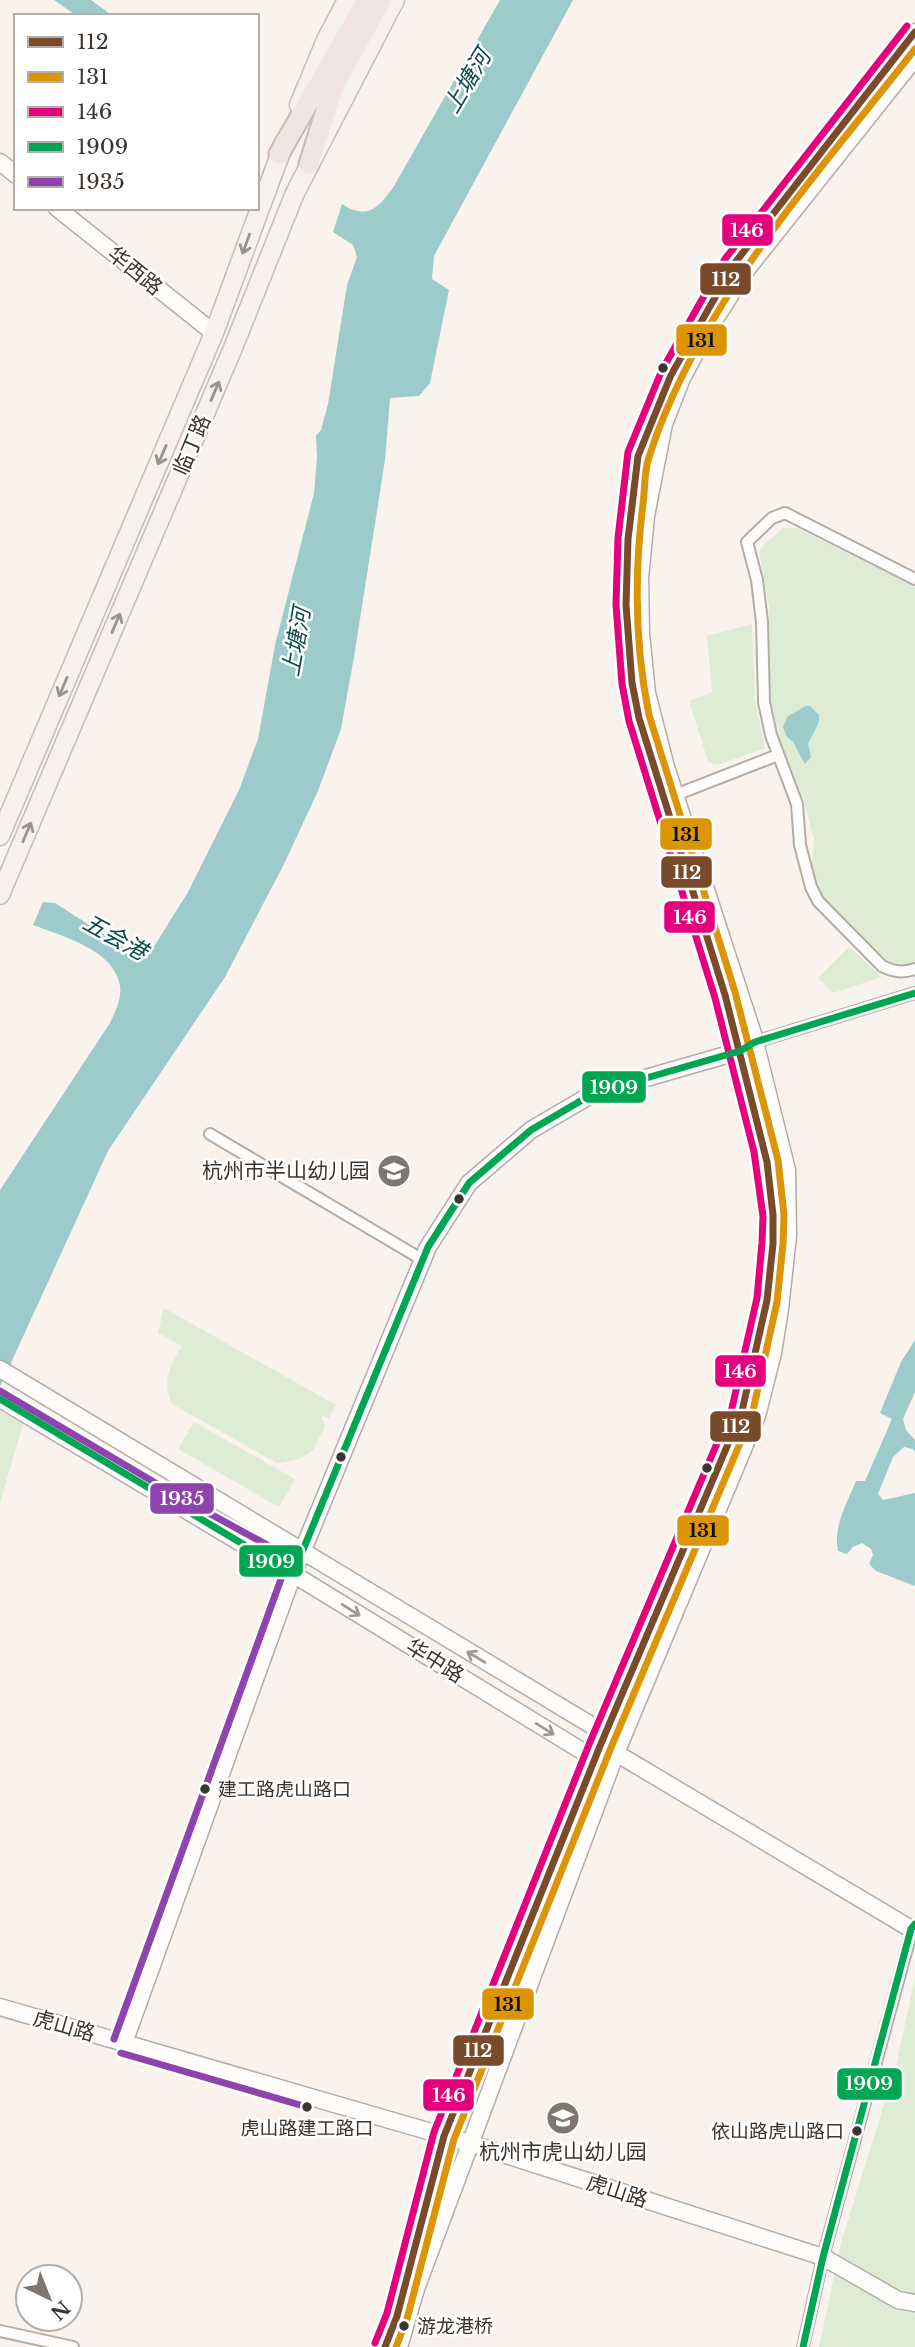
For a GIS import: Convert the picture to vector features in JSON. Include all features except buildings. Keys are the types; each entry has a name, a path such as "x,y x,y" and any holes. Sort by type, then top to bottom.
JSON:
{"highway":[{"path":"309,164 326,86 367,0"},
{"path":"279,154 381,0"}],"main road":[{"name":"临丁路","path":"259,209 326,40 346,0"},
{"name":"临丁路","path":"0,895 233,348 295,193 395,0"},
{"path":"399,2347 416,2289 469,2143 616,1753 757,1416 773,1353 789,1236 787,1170 755,1042 639,718 632,683 627,618 628,539 638,456 671,374 734,264 915,32"},
{"path":"385,2347 397,2316 444,2136 595,1759 742,1411 756,1359 771,1279 771,1185 740,1051 669,797 647,693 641,634 640,578 646,516 664,424 682,378 747,269 915,58"},
{"path":"0,162 14,173"},
{"name":"华西路","path":"60,210 214,333"},
{"name":"临丁路","path":"0,836 214,333 259,210"},
{"path":"124,2043 293,1574 428,1248 469,1183 531,1130 594,1093 740,1051 755,1042"},
{"name":"华中路","path":"4,1374 606,1734"},
{"name":"华中路","path":"4,1374 177,1489 256,1552"},
{"name":"华中路","path":"0,1390 177,1489 269,1533"},
{"name":"华中路","path":"0,1399 595,1759"},
{"path":"606,1734 616,1753 913,1926"},
{"path":"595,1759 616,1753"},
{"name":"虎山路","path":"0,2007 469,2143 823,2257 898,2300 915,2303"}],"street":[{"path":"915,579 785,513 772,518 747,542 757,580 762,622 764,702 771,735 797,804 800,845 811,887 818,901 882,966 894,972 915,969"},
{"path":"669,797 778,755"},
{"path":"755,1042 915,993"},
{"path":"210,1134 423,1260"},
{"path":"803,2347 823,2257 913,1926"},
{"path":"0,2331 73,2347"}],"green space":[{"path":"784,528 797,528 915,587 915,962 901,964 887,961 818,895 811,872 814,839 804,801 780,740 770,696 769,607 759,551"},
{"path":"752,624 755,699 765,748 714,764 708,761 689,701 712,692 707,636"},
{"path":"849,947 882,977 833,993 818,978"},
{"path":"164,1308 336,1405 329,1418 322,1416 325,1427 313,1450 300,1459 277,1463 172,1404 167,1388 168,1374 182,1346 158,1333"},
{"path":"0,1411 23,1424 0,1503"},
{"path":"194,1422 295,1479 279,1507 178,1449"},
{"path":"915,1978 915,2347 819,2347 841,2243 896,2066"}],"water":[{"path":"54,0 91,0 110,14 74,14"},
{"name":"上塘河","path":"500,0 573,0 434,256 432,279 449,290 430,383 419,396 390,398 385,460 341,729 318,791 284,864 225,977 108,1151 0,1387 0,1190 110,1023 118,1005 120,991 116,973 98,954 72,940 33,925 43,902 55,903 130,951 142,954 155,945 188,892 239,790 258,739 275,645 314,493 316,436 321,430 328,404 347,285 357,257 353,245 333,232 342,204 351,209 366,211 378,205 389,194"},
{"path":"810,706 819,715 819,722 808,744 811,757 805,764 783,727 788,716"},
{"path":"915,1340 915,1392 903,1419 906,1430 915,1440 915,1452 904,1447 893,1457 878,1494 883,1500 915,1493 915,1586 876,1571 869,1564 873,1555 871,1549 862,1543 847,1554 838,1551 837,1533 856,1481 865,1481 892,1419 880,1413 901,1362"}],"transit line":[{"name":"146","path":"375,2343 387,2313 434,2132 590,1742 732,1408 757,1298 763,1216 754,1152 715,998 629,721 622,684 616,605 618,538 628,452 662,370 725,259 907,26"},
{"name":"112","path":"385,2347 397,2316 444,2136 600,1746 742,1411 767,1300 773,1244 773,1215 767,1162 725,995 639,718 632,683 626,605 628,539 638,456 671,375 734,264 915,32"},
{"name":"131","path":"396,2347 407,2319 454,2139 610,1750 752,1415 777,1302 784,1215 778,1160 735,992 649,715 644,689 637,584 647,462 671,401 698,346 729,294 801,193 915,49"},
{"name":"1909","path":"0,1399 293,1574 428,1247 469,1183 531,1130 594,1093 740,1051 755,1042 915,993"},
{"name":"1935","path":"0,1391 174,1494 289,1557 114,2039"},
{"name":"1909","path":"803,2347 823,2257 911,1929 915,1924"},
{"name":"1935","path":"121,2053 307,2107"}],"place":[{"name":"杭州市半山幼儿园","path":"394,1171"},
{"name":"建工路虎山路口","path":"205,1789"},
{"name":"虎山路建工路口","path":"307,2107"},
{"name":"杭州市虎山幼儿园","path":"563,2118"},
{"name":"依山路虎山路口","path":"857,2131"},
{"name":"游龙港桥","path":"404,2326"}],"water label":[{"name":"五会港","path":"115,937"}]}
